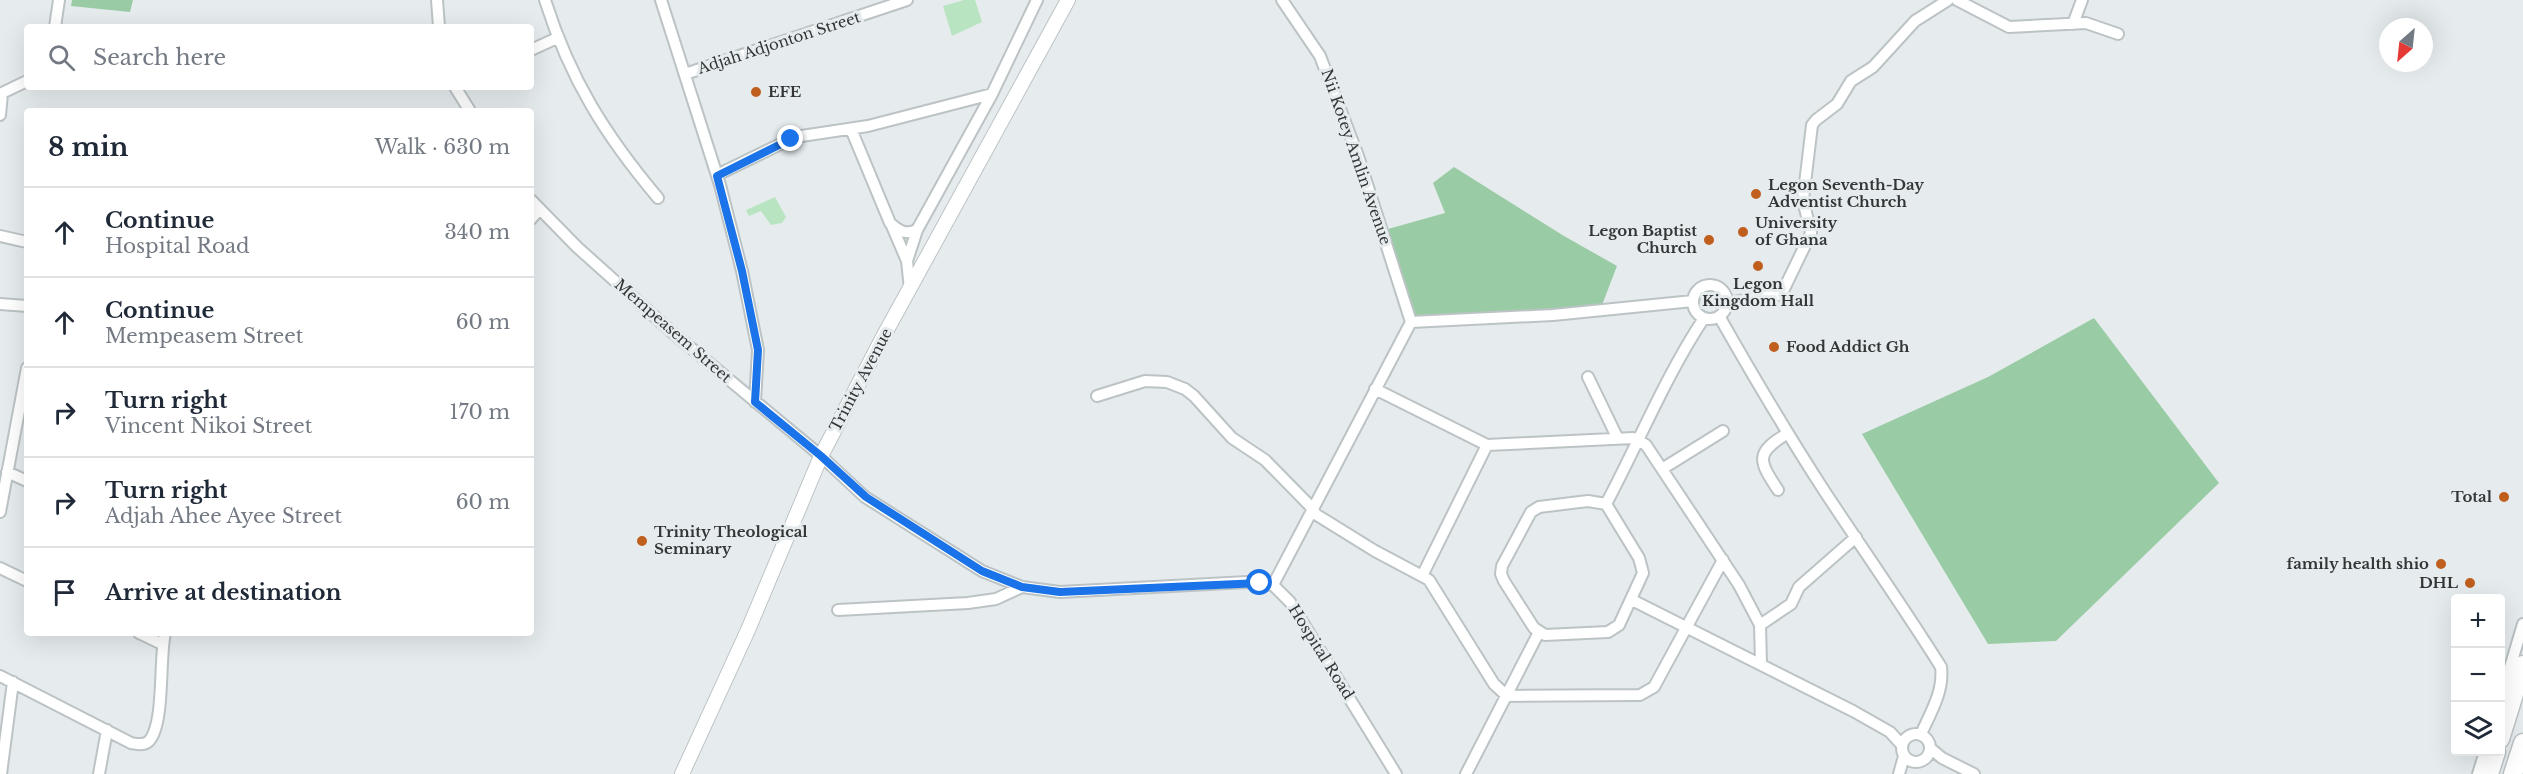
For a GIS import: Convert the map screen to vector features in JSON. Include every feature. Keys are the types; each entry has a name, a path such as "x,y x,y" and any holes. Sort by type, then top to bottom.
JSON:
{"highway":[{"path":"2505,723 2523,665"},
{"path":"2513,774 2523,743"},
{"path":"2489,774 2495,756"}],"street":[{"path":"55,24 59,0"},
{"path":"436,0 439,24"},
{"path":"545,0 572,74 625,159 658,198"},
{"path":"661,0 717,176 742,271 756,340 758,376 755,402"},
{"name":"Adjah Adjonton Street","path":"685,74 907,0"},
{"path":"910,289 907,261 913,232 992,94 1037,0"},
{"name":"Trinity Avenue","path":"682,774 748,630 821,456 1068,0"},
{"name":"Nii Kotey Amlin Avenue","path":"1282,0 1320,56 1358,156 1411,322"},
{"path":"1727,303 1777,295 1783,291 1811,233 1803,200 1812,125 1837,104 1851,81 1873,67 1915,21 1948,0"},
{"path":"1957,0 2009,27 2094,24 2118,34"},
{"path":"2073,24 2082,0"},
{"path":"534,49 557,38"},
{"path":"0,115 1,94 24,82"},
{"path":"457,90 468,108"},
{"path":"717,176 795,137 851,129 992,94"},
{"path":"851,129 907,261"},
{"name":"Mempeasem Street","path":"534,203 577,247 673,333 821,456"},
{"path":"534,216 540,209"},
{"path":"890,223 898,231 913,232"},
{"path":"0,236 24,241"},
{"path":"1716,286 1724,293 1727,303 1719,316 1704,318 1696,311 1693,301 1701,288 1716,286"},
{"path":"821,456 866,497 934,542 982,571 1022,587 1060,592 1247,582 1273,585 1411,322 1553,315 1693,301"},
{"path":"0,304 24,306"},
{"path":"1719,316 1788,433 1941,667 1940,692 1920,734 1904,740"},
{"path":"1606,504 1640,440 1677,359 1704,318"},
{"path":"1588,377 1617,437"},
{"path":"1097,396 1145,381 1167,382 1185,389 1232,438 1265,460 1313,511 1375,551 1429,580 1494,684 1507,696 1640,695 1648,693 1654,687 1688,627 1723,560"},
{"path":"0,512 24,388"},
{"path":"1375,389 1487,445 1617,437 1640,440 1646,445 1739,585 1760,625 1761,664"},
{"path":"1662,469 1723,431"},
{"path":"1778,490 1762,465 1762,458 1769,447 1788,433"},
{"path":"1422,576 1487,445"},
{"path":"7,472 24,480"},
{"path":"1588,501 1606,504 1639,558 1643,573 1632,600 1619,626 1608,632 1545,634 1534,628 1509,590 1502,574 1502,566 1526,519 1539,507 1588,501"},
{"path":"1760,625 1791,604 1799,588 1856,537"},
{"path":"0,568 24,580"},
{"name":"Hospital Road","path":"1273,585 1290,602 1396,774"},
{"path":"838,610 968,603 996,599 1022,587"},
{"path":"1632,600 1761,664 1904,740 1908,759 1901,774"},
{"path":"2505,684 2523,624"},
{"path":"1466,774 1539,632"},
{"path":"0,676 131,743 141,745 149,741 154,731 161,695 163,638"},
{"path":"1,774 13,682"},
{"path":"99,774 107,730"},
{"path":"1920,734 1926,737 1928,753"},
{"path":"1908,759 1928,753 1974,774"},
{"path":"2478,774 2484,756"}],"green space":[{"path":"72,0 133,0 130,12 71,6"},
{"path":"964,0 975,0 982,22 952,36 943,6"},
{"path":"1454,167 1564,236 1617,266 1602,305 1415,318 1388,229 1445,213 1433,183"},
{"path":"775,197 786,217 782,223 771,225 761,211 749,216 746,210"},
{"path":"2094,318 2219,483 2056,641 1988,644 1862,434 1988,377"}],"place":[{"name":"EFE","path":"756,92"},
{"name":"Legon Seventh-Day Adventist Church","path":"1756,194"},
{"name":"University of Ghana","path":"1743,232"},
{"name":"Legon Baptist Church","path":"1709,240"},
{"name":"Legon Kingdom Hall","path":"1758,266"},
{"name":"Food Addict Gh","path":"1774,347"},
{"name":"Total","path":"2504,497"},
{"name":"Trinity Theological Seminary","path":"642,541"},
{"name":"family health shio","path":"2441,564"},
{"name":"DHL","path":"2470,583"}],"route":[{"path":"791,139 717,176 742,271 758,350 755,402 821,456 866,497 944,549 982,571 1022,587 1060,592 1260,583"}]}
